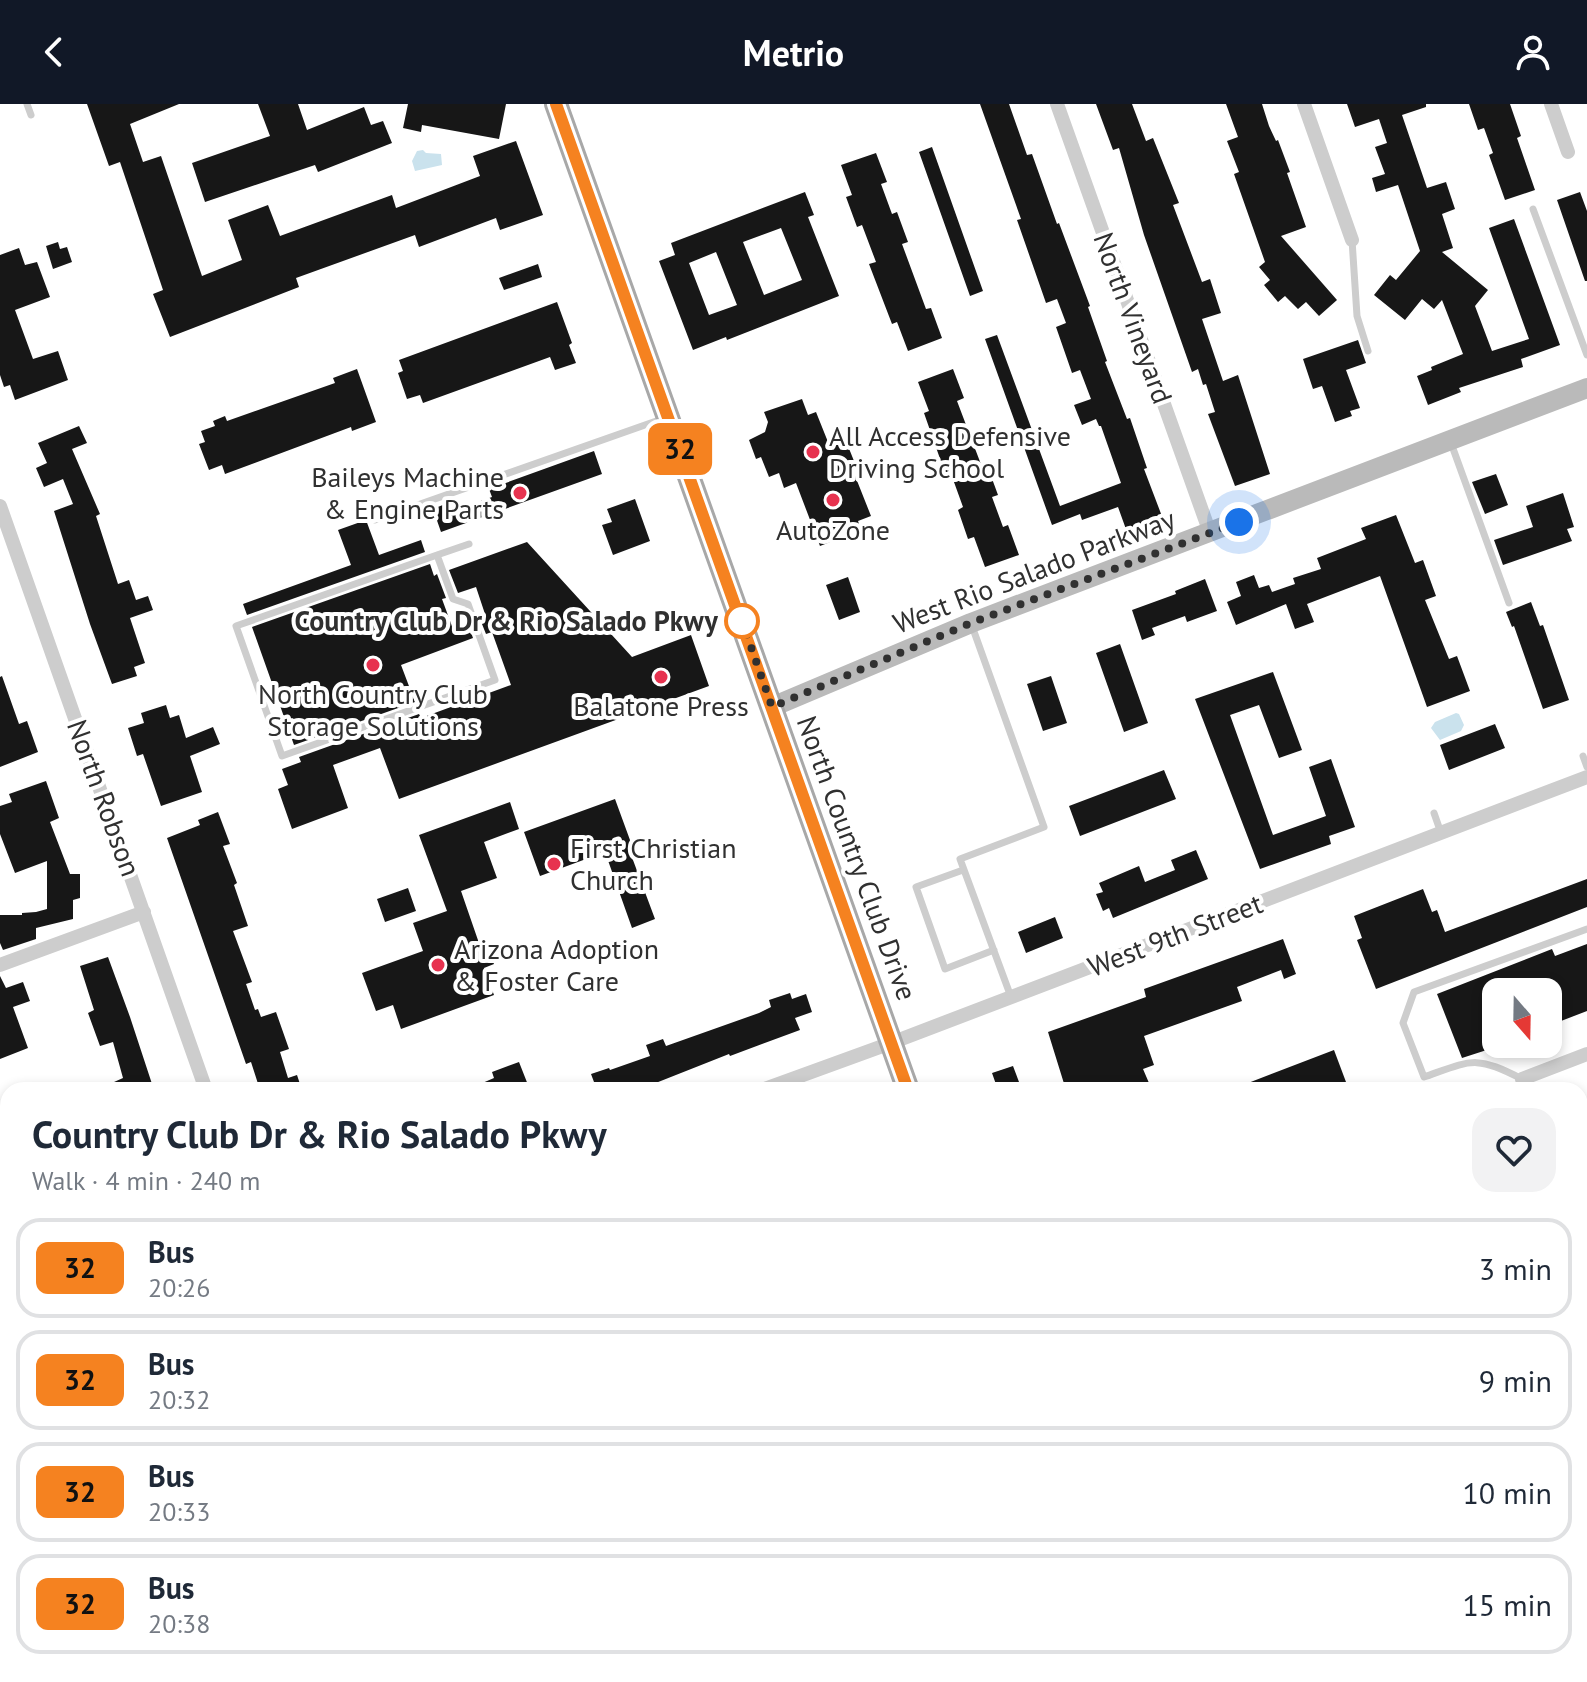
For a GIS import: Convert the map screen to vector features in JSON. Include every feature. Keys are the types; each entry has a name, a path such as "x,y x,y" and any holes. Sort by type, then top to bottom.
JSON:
{"main road":[{"name":"North Country Club Drive","path":"556,104 905,1082"},
{"name":"West Rio Salado Parkway","path":"772,707 971,623 1587,388"}],"street":[{"name":"North Vineyard","path":"1057,104 1210,533"},
{"path":"1304,104 1352,240"},
{"path":"1551,104 1568,152"},
{"name":"North Robson","path":"0,506 203,1082"},
{"name":"West 9th Street","path":"784,1082 1587,777"},
{"path":"0,965 144,912"},
{"path":"1530,1082 1587,1054"}],"lane":[{"path":"27,104 31,115"},
{"path":"1533,209 1587,355"},
{"path":"1352,240 1357,316 1368,351"},
{"path":"375,520 668,417"},
{"path":"1450,441 1509,603"},
{"path":"437,555 453,599 468,604 495,680 282,756 236,626 437,555 469,544"},
{"path":"971,623 1044,827 960,859 1011,997"},
{"path":"1583,756 1587,767"},
{"path":"1434,813 1441,833"},
{"path":"963,870 916,887 945,969 994,950"},
{"path":"1520,1082 1495,1065 1469,1061 1424,1077 1403,1023 1414,992 1587,929"}],"water":[{"path":"417,151 441,154 442,165 415,171 412,161"},
{"path":"1456,713 1464,725 1461,731 1440,740 1431,728 1435,722"}],"building":[{"path":"87,104 179,104 130,124 143,162 161,156 202,276 242,260 228,220 268,205 280,236 392,195 396,208 480,176 473,156 516,141 543,215 500,230 496,218 419,247 415,235 296,278 299,287 170,337 153,294 163,290 120,162 109,166"},
{"path":"258,104 298,104 307,130 364,107 371,125 383,121 392,143 318,172 315,165 205,202 192,163 270,136"},
{"path":"408,104 506,104 499,139 422,125 421,132 403,128"},
{"path":"980,104 1009,104 1027,155 1032,154 1090,306 1105,362 1127,419 1130,418 1147,468 1144,469 1163,519 1127,532 1118,507 1082,520 1080,514 1052,525 985,339 997,335 1060,506 1121,483 1101,426 1096,419 1082,425 1074,405 1091,399 1080,370 1072,373 1056,327 1066,323 1057,299 1046,303 1017,220 1021,219"},
{"path":"1096,104 1132,104 1146,141 1153,138 1179,203 1173,205 1202,282 1210,279 1221,313 1202,319 1223,381 1238,375 1270,474 1235,486 1208,414 1215,412 1206,384 1203,385 1198,369 1192,372 1144,235 1119,148 1113,150"},
{"path":"1226,104 1262,104 1269,126 1278,140 1306,227 1281,236 1337,300 1319,316 1306,302 1298,309 1285,296 1278,302 1264,285 1270,280 1259,267 1265,262 1234,174 1239,172 1227,141 1238,137"},
{"path":"1347,104 1426,104 1426,107 1402,115 1427,188 1446,182 1455,209 1442,214 1453,248 1442,252 1488,290 1475,306 1492,351 1529,339 1489,228 1514,219 1560,345 1521,359 1523,367 1459,388 1461,392 1428,405 1417,376 1463,354 1442,300 1434,309 1422,299 1405,320 1374,295 1390,275 1396,280 1420,251 1398,185 1376,192 1372,178 1385,174 1375,147 1387,143 1379,119 1355,127"},
{"path":"1469,104 1510,104 1521,136 1517,138 1535,190 1505,200 1489,155 1493,153 1484,128 1478,130"},
{"path":"932,147 983,291 970,296 919,152"},
{"path":"876,153 887,182 881,184 892,214 897,212 908,242 902,244 926,309 931,308 942,338 908,351 897,322 892,324 869,264 876,262 862,225 857,227 846,197 852,195 841,165"},
{"path":"805,192 814,215 808,217 839,296 727,340 726,337 693,350 659,261 675,255 671,243","holes":["781,228 802,280 764,295 743,242","716,252 737,305 709,315 689,263"]},
{"path":"1580,192 1587,211 1587,281 1557,200"},
{"path":"58,242 60,249 67,247 72,262 53,269 46,246"},
{"path":"19,248 25,265 37,262 50,297 15,310 33,359 58,351 68,380 15,400 10,385 4,387 0,375 0,255"},
{"path":"538,264 542,277 504,290 499,278"},
{"path":"557,302 576,363 555,370 550,357 423,403 420,395 407,399 398,373 403,371 399,360"},
{"path":"1358,340 1366,363 1346,370 1360,408 1350,411 1352,416 1335,422 1322,386 1313,389 1303,359"},
{"path":"357,369 376,422 352,431 351,427 225,474 222,465 209,470 199,444 205,442 201,431 215,426 213,421 225,416 227,421 335,383 333,378"},
{"path":"953,369 964,398 957,401 982,467 987,465 998,495 992,497 1003,527 1008,525 1019,555 985,567 974,537 968,539 958,510 963,507 950,471 945,473 924,413 929,411 918,382"},
{"path":"802,399 808,415 816,412 830,447 846,441 854,461 850,463 871,516 858,521 861,530 820,546 796,483 784,488 779,473 769,477 761,457 756,459 749,440 765,432 768,422 764,412"},
{"path":"79,426 87,443 72,449 100,514 96,516 118,584 129,580 136,600 148,596 153,610 130,618 145,663 134,667 137,676 112,684 54,511 73,504 63,479 44,487 36,468 47,463 38,443"},
{"name":"Baileys Machine & Engine Parts","path":"594,451 602,474 441,532 433,509 450,502 453,511 492,497 489,489"},
{"path":"1496,474 1508,505 1485,514 1472,482"},
{"path":"1563,493 1574,527 1567,529 1572,541 1503,565 1494,540 1533,527 1526,506"},
{"path":"635,499 650,541 613,555 602,525 612,522 607,509"},
{"path":"1396,515 1415,563 1423,560 1436,596 1425,600 1449,659 1457,656 1470,691 1427,707 1380,576 1307,604 1314,622 1295,629 1286,604 1236,625 1227,602 1241,596 1236,582 1254,575 1259,588 1269,585 1272,592 1295,584 1293,578 1321,569 1317,558 1366,539 1361,528"},
{"path":"366,520 379,555 421,540 425,552 247,615 243,604 351,565 338,530"},
{"path":"527,542 632,657 691,635 709,686 399,799 380,748 333,765 348,808 292,829 278,789 288,785 282,769 301,762 299,757 511,685 492,632 486,634 480,619 486,617 476,587 458,593 449,570"},
{"path":"430,564 446,598 442,599 453,629 468,624 473,638 401,665 415,702 294,745 252,627"},
{"path":"848,577 860,612 839,620 826,585"},
{"path":"1205,579 1217,611 1187,622 1185,616 1152,628 1155,635 1142,640 1132,610 1176,594 1175,591"},
{"path":"1531,602 1540,626 1543,625 1569,700 1543,709 1514,626 1506,612"},
{"path":"1120,644 1148,723 1124,732 1096,653"},
{"path":"1273,672 1302,750 1279,758 1259,705 1230,715 1273,835 1326,816 1309,767 1331,759 1355,827 1329,836 1331,844 1260,869 1195,699"},
{"path":"1051,676 1067,723 1043,731 1027,684"},
{"path":"0,677 19,724 27,721 38,752 0,767"},
{"path":"166,705 170,718 179,715 186,738 213,727 220,744 190,756 202,792 161,806 143,754 137,756 128,728 144,723 141,713"},
{"path":"1495,724 1505,748 1449,770 1440,745"},
{"path":"1164,770 1176,799 1080,836 1069,806"},
{"path":"46,781 59,818 50,822 70,874 80,874 80,898 73,900 73,919 36,928 36,939 3,950 0,915 22,915 47,909 47,861 15,873 0,834 0,806 12,802 9,794"},
{"name":"First Christian Church","path":"615,799 634,851 630,852 655,919 632,928 605,852 540,876 524,832"},
{"name":"Arizona Adoption & Foster Care","path":"510,802 519,829 484,842 497,878 461,891 480,946 486,943 494,964 484,968 494,995 401,1029 393,1005 376,1011 362,973 423,951 413,923 447,911 419,835"},
{"path":"218,812 230,844 223,846 248,926 233,931 252,982 246,984 255,1010 258,1009 261,1017 276,1012 289,1049 280,1052 288,1078 297,1075 299,1082 257,1082 251,1062 246,1064 167,838 200,825 198,820"},
{"path":"1196,850 1208,879 1113,918 1109,908 1103,911 1096,894 1103,892 1099,883 1139,866 1145,882 1175,870 1171,860"},
{"path":"1587,879 1587,907 1376,989 1357,940 1362,938 1354,916 1423,889 1432,912 1437,910 1445,932"},
{"path":"408,888 416,911 385,922 377,899"},
{"path":"1055,917 1063,938 1026,953 1018,932"},
{"path":"1283,939 1296,974 1284,979 1281,970 1237,987 1242,1001 1144,1036 1154,1065 1143,1069 1149,1082 1064,1082 1048,1032 1146,997 1144,989"},
{"path":"1587,944 1587,1011 1562,1021 1562,978 1482,978 1482,1052 1462,1058 1437,994 1552,949 1555,956"},
{"path":"108,957 151,1082 114,1082 123,1078 113,1042 100,1046 88,1013 94,1010 80,966"},
{"path":"0,976 6,988 23,982 30,1001 13,1007 28,1048 0,1059"},
{"path":"790,993 792,999 806,994 812,1012 795,1018 800,1030 658,1082 594,1082 591,1074 650,1056 646,1045 663,1039 666,1046 759,1013 771,1007 769,1000"},
{"path":"1334,1050 1346,1082 1251,1082"},
{"path":"519,1062 527,1082 485,1082 494,1078 492,1072"},
{"path":"1013,1066 1019,1082 995,1082 992,1073"}],"bus line":[{"name":"32","path":"556,104 905,1082"}],"place":[{"name":"All Access Defensive Driving School","path":"813,452"},
{"name":"Baileys Machine & Engine Parts","path":"520,493"},
{"name":"AutoZone","path":"833,500"},
{"name":"Country Club Dr & Rio Salado Pkwy","path":"742,621"},
{"name":"North Country Club Storage Solutions","path":"373,665"},
{"name":"Balatone Press","path":"661,677"},
{"name":"First Christian Church","path":"554,864"},
{"name":"Arizona Adoption & Foster Care","path":"438,965"}],"route":[{"path":"742,621 772,707 971,623 1239,522"}]}
